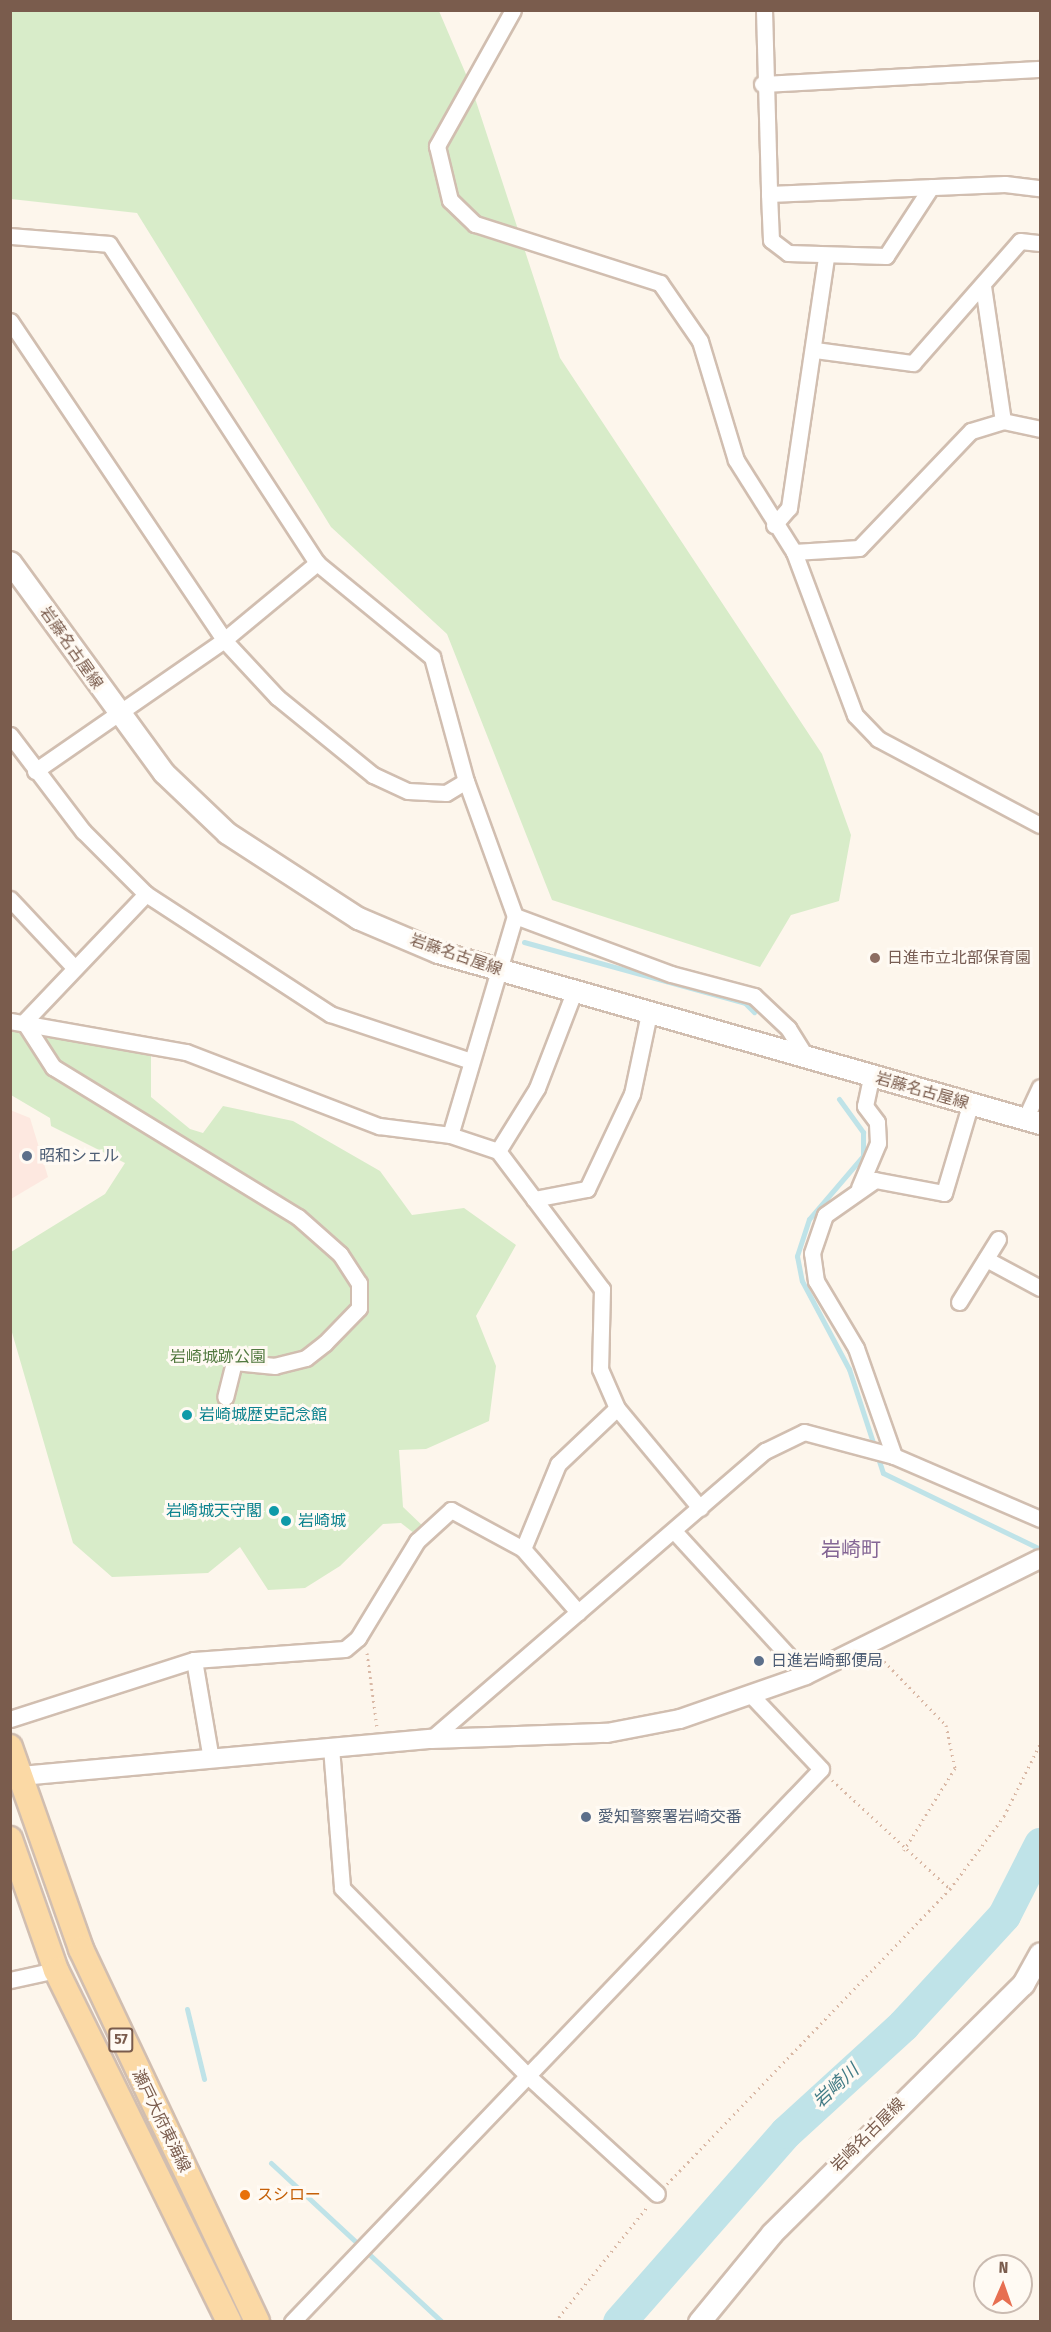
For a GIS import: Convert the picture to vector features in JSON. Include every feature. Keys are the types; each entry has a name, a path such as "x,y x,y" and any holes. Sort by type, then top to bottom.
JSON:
{"main road":[{"name":"岩藤名古屋線","path":"10,562 118,714 164,772 227,833 284,874 358,918 438,952 871,1077 1033,1121"},
{"name":"瀬戸大府東海線","path":"10,1747 16,1777 81,1949 257,2322"},
{"name":"瀬戸大府東海線","path":"10,1839 56,1970 228,2322"},
{"name":"岩崎名古屋線","path":"699,2322 772,2233 1023,1984 1041,1953"}],"street":[{"path":"513,10 436,146 450,200 475,224 660,283 700,341 736,460 774,525 794,552 855,715 878,739 1041,825"},
{"path":"764,10 762,84 771,240 788,253 826,258 886,256 932,187"},
{"path":"762,84 1041,69"},
{"path":"769,194 932,187 1041,188"},
{"path":"10,236 109,244 317,562 432,657 466,781 516,916 496,969 450,1135"},
{"path":"815,350 914,363 1020,241 1041,243"},
{"path":"774,525 789,508 815,350 826,258"},
{"path":"983,286 1003,421"},
{"path":"13,329 224,640 277,697 373,775 408,791 437,793 466,781"},
{"path":"794,552 859,548 971,431 1003,421 1041,429"},
{"path":"35,771 224,640 317,562"},
{"path":"10,735 35,771 83,831 146,894 330,1014 471,1061"},
{"path":"17,1022 146,894"},
{"path":"10,899 73,966"},
{"path":"516,916 671,974 754,996 788,1028 807,1058"},
{"path":"498,1151 537,1088 574,992"},
{"path":"534,1199 587,1188 632,1094 649,1013"},
{"path":"17,1022 186,1052 379,1126 450,1135 498,1151 602,1289 600,1369 617,1408 700,1508"},
{"path":"17,1022 53,1067 298,1217 340,1254 358,1283 359,1308 325,1342 306,1358 274,1366 234,1362 225,1397"},
{"path":"859,1188 878,1143 877,1122 865,1106 871,1077"},
{"path":"1033,1121 1041,1087"},
{"path":"888,1454 856,1348 816,1281 812,1253 825,1215 859,1188 875,1180 944,1193 970,1105"},
{"path":"958,1302 998,1239"},
{"path":"986,1259 1041,1288"},
{"path":"523,1549 558,1464 617,1408"},
{"path":"431,1739 765,1451 804,1432 864,1445 1041,1519"},
{"path":"10,1719 194,1660 345,1649 358,1638 417,1541 451,1510 523,1549 578,1612"},
{"path":"674,1531 806,1675"},
{"path":"16,1777 431,1739 607,1733 753,1697 806,1675 1041,1559"},
{"path":"194,1660 211,1759"},
{"path":"292,2322 529,2077 821,1769 753,1697"},
{"path":"331,1747 342,1888 529,2077 657,2194"},
{"path":"10,1980 56,1970"}],"path":[{"path":"358,1638 367,1652 380,1743"},
{"path":"868,1644 946,1725 955,1768 904,1850"},
{"path":"555,2322 657,2194 950,1889 1004,1816 1041,1744"},
{"path":"821,1769 904,1850 950,1889"}],"shaded area":[{"name":"昭和シェル","path":"10,1110 30,1118 48,1177 11,1199"}],"green space":[{"path":"11,11 439,11 471,86 560,358 822,754 851,835 839,901 791,915 760,967 552,900 447,634 331,527 137,213 11,199"},
{"name":"岩崎城跡公園","path":"11,1029 151,1051 151,1097 190,1129 203,1133 223,1106 293,1121 380,1171 412,1215 464,1208 516,1245 476,1316 496,1366 489,1421 426,1449 399,1450 403,1507 426,1529 424,1541 401,1523 383,1524 340,1566 305,1588 268,1590 240,1547 208,1573 112,1577 73,1543 11,1329 11,1252 105,1194 125,1163 51,1126 50,1118 11,1095"}],"waterway":[{"path":"524,942 745,1003 754,1012"},
{"path":"839,1099 863,1132 863,1156 809,1219 797,1256 802,1281 849,1369 883,1473 1040,1549"},
{"name":"岩崎川","path":"619,2322 786,2132 903,2025 1004,1915 1040,1844"},
{"path":"187,2009 204,2079"},
{"path":"271,2163 442,2322"}],"place":[{"name":"日進市立北部保育園","path":"875,958"},
{"name":"昭和シェル","path":"27,1156"},
{"name":"岩崎城歴史記念館","path":"187,1415"},
{"name":"岩崎城天守閣","path":"274,1511"},
{"name":"岩崎城","path":"286,1521"},
{"name":"日進岩崎郵便局","path":"759,1661"},
{"name":"愛知警察署岩崎交番","path":"586,1817"},
{"name":"スシロー","path":"245,2195"}],"district":[{"name":"岩崎町","path":"851,1549"}]}
